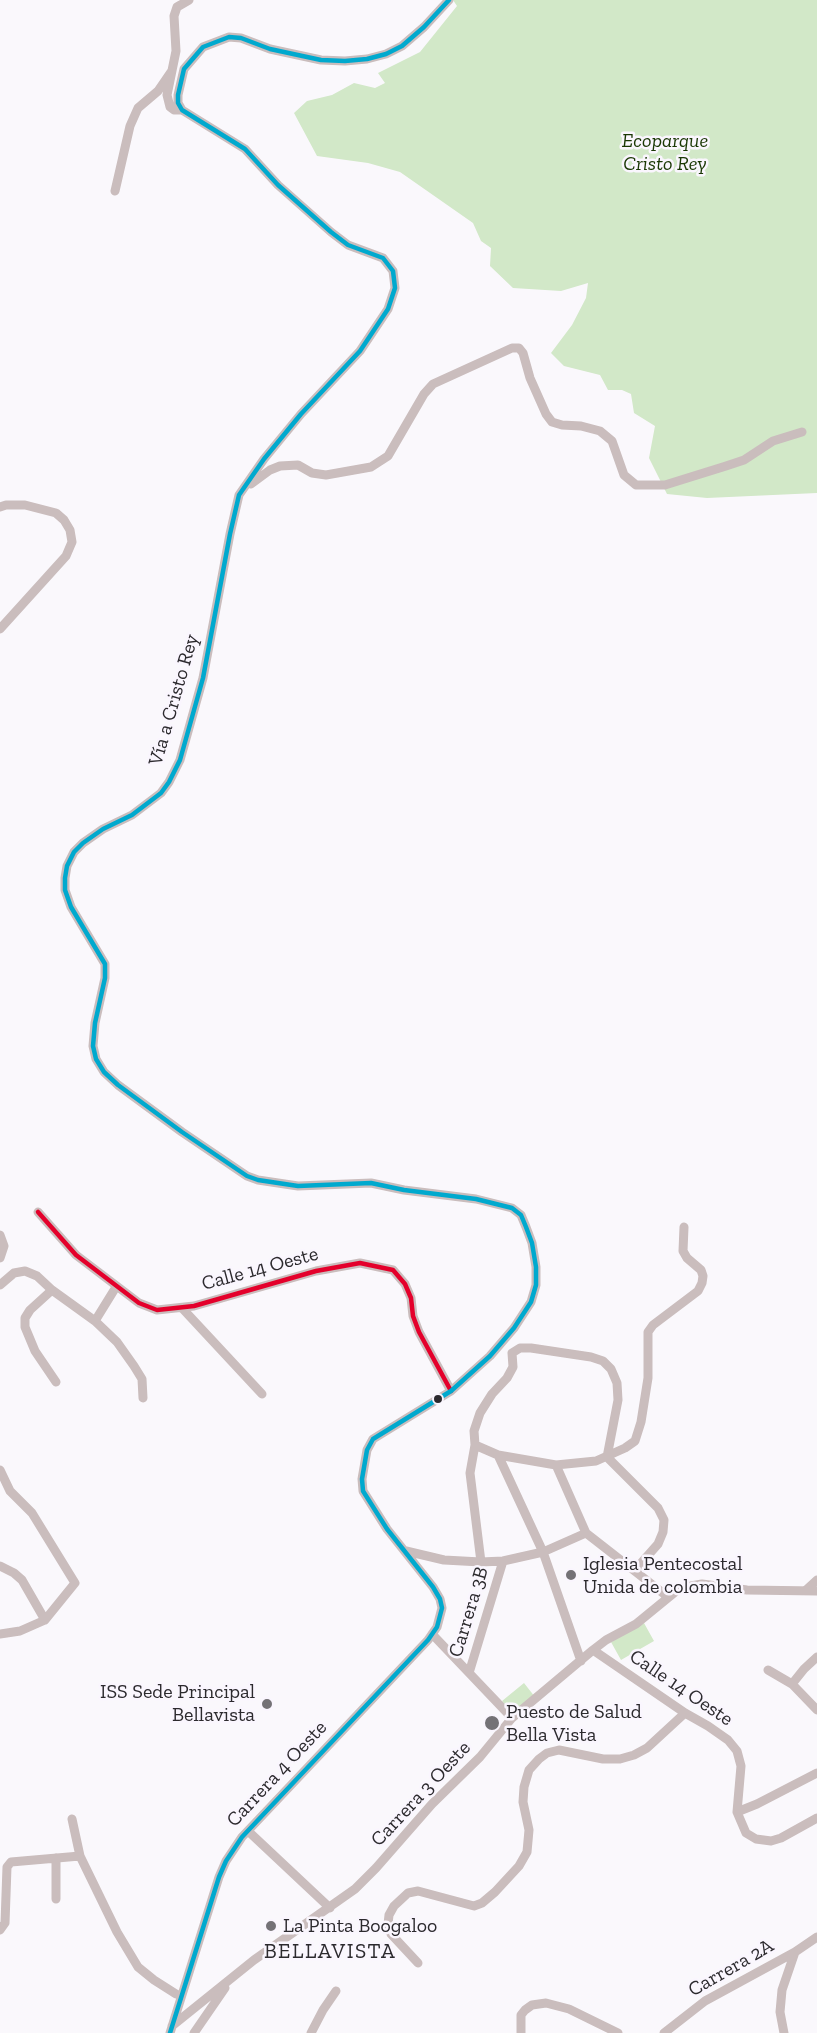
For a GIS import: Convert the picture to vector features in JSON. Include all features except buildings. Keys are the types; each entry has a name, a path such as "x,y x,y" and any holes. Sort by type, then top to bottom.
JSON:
{"street":[{"path":"189,0 177,7 174,16 176,51 167,95 174,110 182,110 178,103 178,96 184,69 203,47 216,40 229,37 241,38 270,49 321,60 367,59 386,54 402,46 449,0"},
{"path":"115,191 130,126 138,108 158,91 171,72"},
{"name":"Vía a Cristo Rey","path":"182,110 245,149 278,185 348,245 383,258 393,271 396,282 388,309 360,351 301,414 240,493 230,534 205,672 176,769 161,793 132,815 92,835 74,852 68,866 65,890 71,907 105,964 105,978 93,1034 94,1052 104,1072 118,1085 182,1132 248,1176 258,1180 298,1186 371,1183 404,1190 476,1199 512,1208 521,1215 532,1243 537,1267 536,1285 531,1302 522,1318 476,1371 451,1391 385,1431 373,1440 368,1450 362,1479 363,1491 374,1512 434,1587 440,1599 442,1608 432,1634"},
{"path":"240,493 256,479 280,466 298,465 312,473 326,474 371,467 388,456 424,394 433,384 512,348 519,348 523,353 530,378 552,422 600,431 612,441 624,475 636,485 665,485 726,466 744,459 773,441 802,432"},
{"path":"0,507 25,505 56,513 70,530 72,542 66,556 0,629"},
{"name":"Calle 14 Oeste","path":"38,1212 76,1255 139,1303 157,1310 182,1308 316,1271 360,1263 393,1270 405,1284 411,1298 418,1332 451,1391"},
{"path":"475,1445 498,1455 556,1465 587,1462 607,1457 635,1441 641,1422 648,1378 648,1332 653,1325 698,1291 702,1283 701,1270 687,1258 683,1251 684,1227"},
{"path":"0,1235 4,1246 0,1258"},
{"path":"0,1286 14,1273 25,1271 37,1276 52,1290 95,1321 117,1342 134,1366 142,1379 143,1398"},
{"path":"95,1321 116,1287"},
{"path":"52,1290 30,1310 25,1318 25,1328 35,1351 56,1382"},
{"path":"182,1308 262,1394"},
{"path":"500,1346 512,1353 520,1348 531,1348 591,1357 603,1361 611,1369 617,1383 618,1400 607,1457"},
{"name":"Carrera 3B","path":"481,1562 470,1473 475,1445 474,1431 480,1413 513,1367 512,1353"},
{"path":"498,1455 543,1552 581,1661"},
{"path":"607,1457 658,1508 664,1520 663,1532 658,1544 635,1569"},
{"path":"556,1465 586,1533 668,1597"},
{"path":"0,1470 10,1491 32,1513 75,1583 45,1620 20,1631 0,1634"},
{"path":"406,1551 444,1560 503,1561 543,1552 586,1533"},
{"name":"Carrera 3B","path":"470,1673 503,1561"},
{"path":"0,1566 22,1580 45,1620"},
{"path":"804,1591 817,1580"},
{"name":"Carrera 3 Oeste","path":"171,2030 233,1976 355,1889 432,1804 480,1756 512,1718 593,1650 606,1640 636,1624 680,1588 702,1584 766,1591 804,1591"},
{"path":"804,1591 817,1591"},
{"path":"432,1634 512,1718"},
{"name":"Carrera 4 Oeste","path":"171,2030 219,1876 226,1862 248,1831 432,1634"},
{"name":"Calle 14 Oeste","path":"593,1650 728,1740 737,1751 741,1766 737,1812 746,1833 756,1839 771,1841 817,1818"},
{"path":"792,1684 817,1658"},
{"path":"768,1670 792,1684 817,1710"},
{"path":"418,1963 396,1940 388,1924 389,1915 400,1898 408,1893 418,1891 474,1906 482,1903 495,1892 519,1866 527,1852 529,1830 524,1802 524,1786 529,1770 539,1759 547,1753 559,1750 603,1759 620,1759 634,1755 647,1748 685,1713"},
{"path":"737,1812 817,1773"},
{"path":"72,1819 80,1856 117,1932 138,1967 176,1994"},
{"path":"248,1831 330,1908"},
{"path":"0,1930 5,1923 7,1867 11,1862 80,1856"},
{"path":"56,1858 56,1899"},
{"name":"Carrera 2A","path":"664,2033 705,2001 795,1952 817,1937"},
{"path":"784,2033 780,2012 782,1990 795,1952"},
{"path":"194,2033 233,1976"},
{"path":"311,2033 336,1991"},
{"path":"521,2033 521,2015 525,2010 532,2005 546,2003 569,2009 618,2033"}],"green space":[{"name":"Ecoparque Cristo Rey","path":"453,0 817,0 817,493 707,498 667,494 649,458 655,426 634,413 631,394 622,390 608,390 600,375 564,366 551,353 572,325 586,298 588,283 561,291 513,288 490,266 491,248 481,241 473,223 400,172 368,163 317,156 294,113 307,101 332,95 354,83 375,88 385,83 378,73 420,52 457,6"},
{"path":"644,1623 654,1641 621,1660 611,1642"},
{"path":"524,1683 535,1697 513,1715 502,1701"}],"transit line":[{"path":"170,2033 226,1861 242,1837 428,1640 437,1627 442,1608 440,1599 387,1529 363,1491 362,1479 367,1450 373,1439 451,1391 490,1356 514,1328 531,1302 536,1285 536,1267 532,1243 526,1227 521,1215 512,1208 476,1199 404,1190 371,1183 298,1186 258,1180 247,1176 182,1132 118,1085 104,1072 96,1059 93,1046 95,1023 105,978 105,964 71,907 65,890 65,878 67,866 74,852 83,843 103,829 132,815 161,793 169,782 180,760 203,678 239,495 264,459 301,414 360,351 388,309 395,288 393,271 383,258 348,245 278,185 245,149 182,110 178,103 178,95 184,69 203,47 229,37 241,38 270,49 321,60 367,59 386,54 402,46 424,27 449,0"},
{"path":"38,1212 76,1255 139,1303 157,1310 194,1306 316,1271 360,1263 393,1270 405,1284 411,1298 413,1316 419,1332 451,1391"}],"place":[{"name":"Iglesia Pentecostal Unida de colombia","path":"571,1575"},
{"name":"ISS Sede Principal Bellavista","path":"267,1704"},
{"name":"Puesto de Salud Bella Vista","path":"492,1723"},
{"name":"La Pinta Boogaloo","path":"271,1926"}],"district":[{"name":"BELLAVISTA","path":"330,1952"}]}
